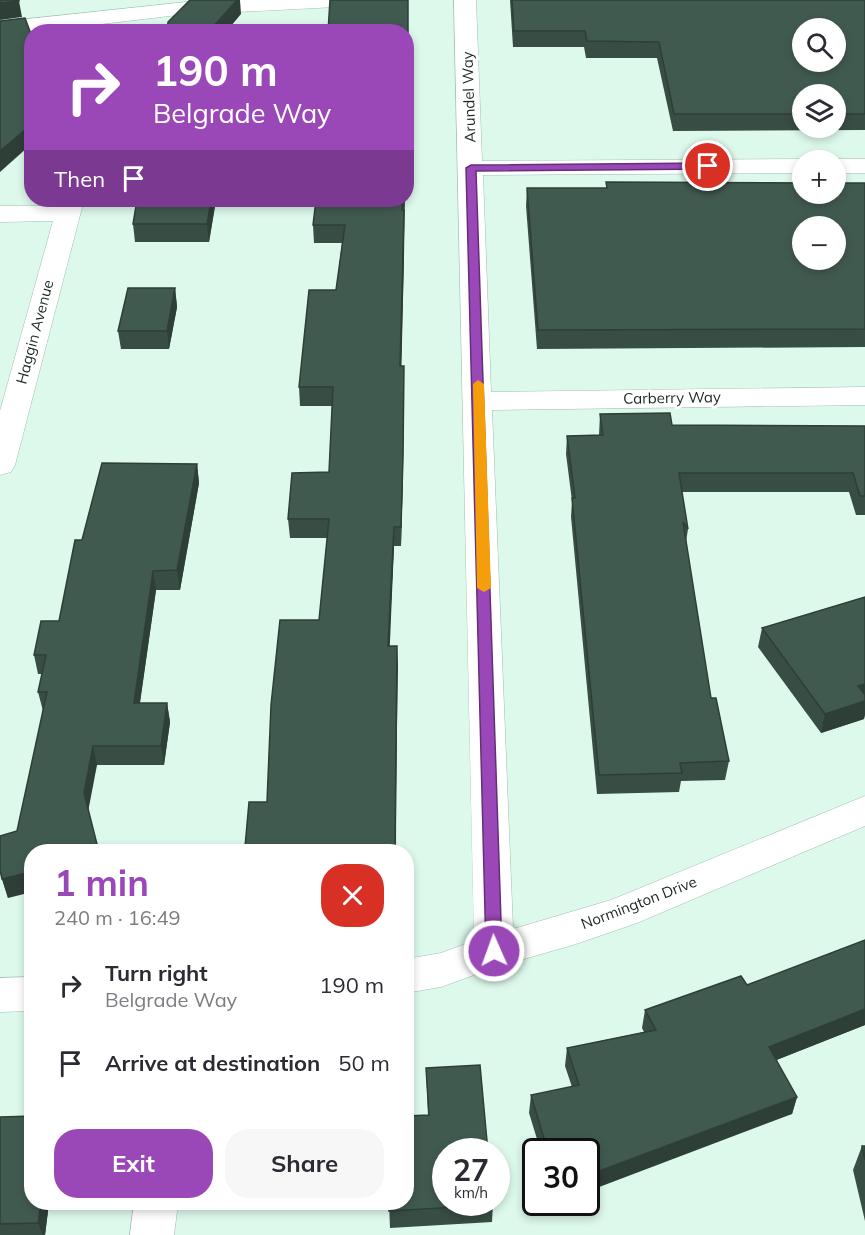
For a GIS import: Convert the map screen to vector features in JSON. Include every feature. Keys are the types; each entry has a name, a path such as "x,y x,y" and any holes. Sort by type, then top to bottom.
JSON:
{"street":[{"path":"87,24 218,4 356,0"},
{"name":"Arundel Way","path":"465,0 494,951"},
{"path":"0,29 24,28"},
{"path":"471,168 792,166"},
{"path":"846,166 865,166"},
{"path":"0,214 60,207"},
{"name":"Haggin Avenue","path":"0,465 69,207"},
{"name":"Carberry Way","path":"479,401 865,396"},
{"name":"Normington Drive","path":"414,975 441,970 494,951 573,929 623,912 865,810"},
{"path":"0,995 24,994"},
{"path":"152,1235 155,1210"}],"building":[{"path":"0,0 19,0 19,1 0,3"},
{"path":"190,0 237,0 216,24 168,24"},
{"path":"330,0 408,0 408,24 328,24"},
{"path":"512,0 865,0 865,114 846,114 846,84 792,84 792,114 674,114 659,42 587,41 585,31 514,31"},
{"path":"25,18 27,24 24,24 24,131 0,151 0,21"},
{"path":"606,182 792,183 792,204 846,204 846,183 865,183 865,329 538,330 527,188 607,188"},
{"path":"136,207 210,207 207,224 133,224"},
{"path":"315,207 402,207 404,210 400,366 404,366 401,527 394,527 388,646 397,646 395,844 245,844 249,802 267,802 271,705 280,620 319,620 329,519 288,519 292,473 329,472 333,387 299,387 309,290 336,290 345,225 313,225"},
{"path":"128,288 175,288 167,331 118,331"},
{"path":"670,413 672,425 865,426 865,496 860,496 853,473 679,473 688,529 683,522 711,698 716,698 729,761 680,763 682,773 599,775 572,498 575,498 567,436 603,435 600,414"},
{"path":"102,463 197,464 177,570 153,571 134,703 167,703 161,746 93,746 84,793 97,844 24,844 24,874 2,879 0,836 17,831 47,692 38,692 46,655 34,655 41,621 59,621 75,540 82,540"},
{"path":"865,597 865,684 858,686 865,695 865,701 825,714 762,628"},
{"path":"865,940 865,1009 769,1047 797,1097 600,1171 600,1138 544,1138 531,1095 579,1085 567,1048 656,1030 645,1010 741,976 747,985"},
{"path":"480,1065 487,1138 432,1138 432,1209 414,1210 414,1116 429,1115 426,1068"},
{"path":"24,1116 24,1210 40,1210 38,1223 0,1224 0,1117"}],"slow traffic":[{"path":"478,384 484,588"}],"route":[{"path":"494,951 471,168 708,166"}]}
